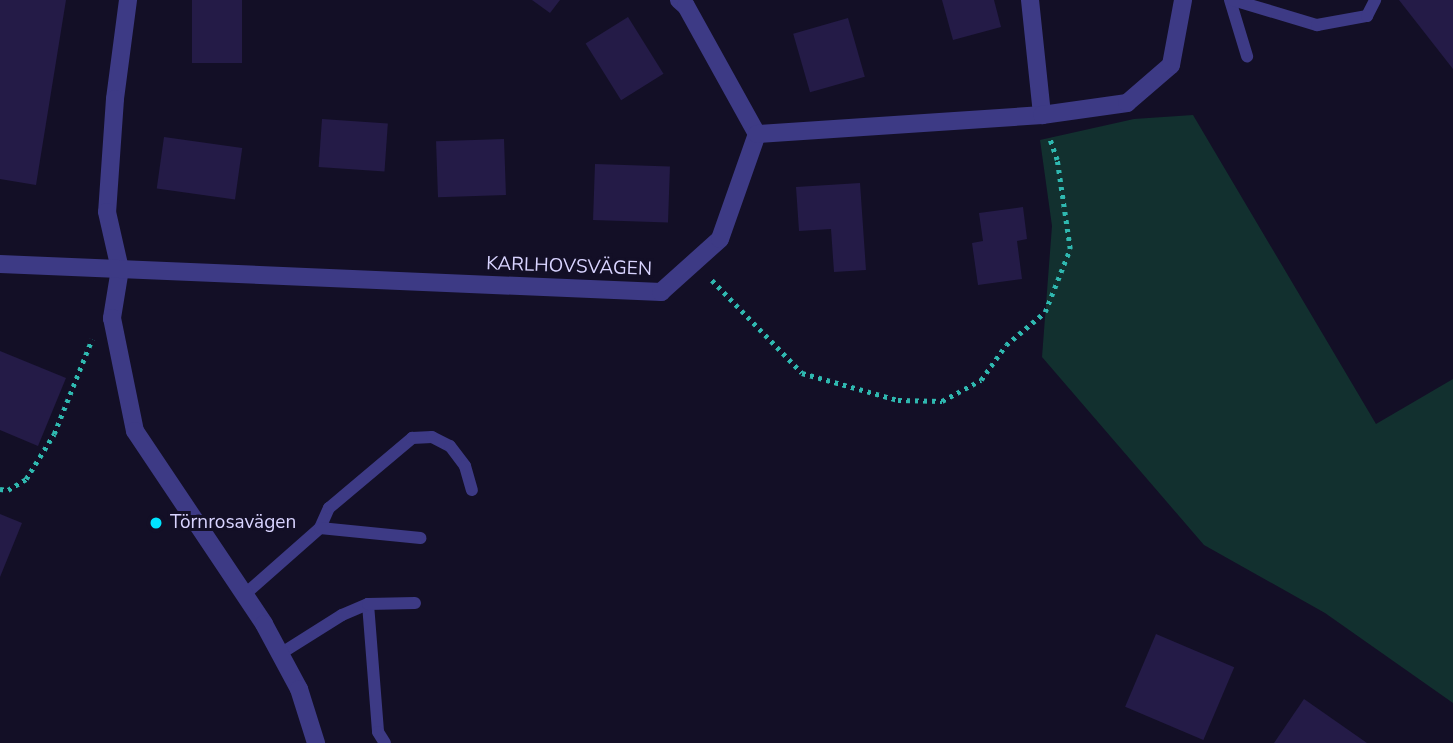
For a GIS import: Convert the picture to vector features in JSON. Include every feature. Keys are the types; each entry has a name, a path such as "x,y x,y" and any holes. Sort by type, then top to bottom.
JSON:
{"street":[{"path":"128,0 115,99 107,212 120,269 113,318 135,431 280,654 299,689 317,743"},
{"path":"679,0 685,6 757,134 1042,115 1127,103 1147,89 1171,65 1183,0"},
{"path":"1030,0 1042,115"},
{"name":"KARLHOVSVÄGEN","path":"0,264 661,292 720,239 757,134"}],"lane":[{"path":"1232,0 1317,25 1367,16 1375,0"},
{"path":"1232,0 1247,56"},
{"path":"244,595 320,528 329,508 412,438 432,437 450,446 465,466 472,490"},
{"path":"320,528 421,538"},
{"path":"280,654 341,615 368,604 415,603"},
{"path":"368,604 378,732 385,743"}],"path":[{"path":"695,262 802,373 898,400 942,401 981,380 1006,345 1045,312 1070,249 1057,160 1042,115"},
{"path":"0,489 8,490 26,479 54,434 87,344 113,318"}],"green space":[{"path":"1193,115 1376,424 1453,379 1453,703 1325,613 1204,545 1042,357 1052,226 1040,140 1134,119"}],"building":[{"path":"0,0 66,0 36,185 0,179"},
{"path":"192,0 242,0 242,63 192,63"},
{"path":"532,0 560,0 550,13"},
{"path":"942,0 994,0 1001,27 953,40"},
{"path":"1399,0 1453,0 1453,69"},
{"path":"628,17 664,74 621,100 586,43"},
{"path":"848,18 865,77 810,92 793,34"},
{"path":"322,119 388,124 384,171 319,167"},
{"path":"164,137 242,148 235,199 157,188"},
{"path":"504,139 506,195 438,197 436,141"},
{"path":"595,164 670,167 668,223 593,220"},
{"path":"860,183 866,270 834,272 831,229 799,231 796,187"},
{"path":"1023,207 1027,239 1017,241 1022,279 978,285 972,243 983,241 979,213"},
{"path":"0,351 66,378 38,446 0,430"},
{"path":"0,514 22,523 0,577"},
{"path":"1156,634 1234,667 1203,740 1125,707"},
{"path":"1304,699 1367,743 1274,743"}],"place":[{"name":"Törnrosavägen","path":"156,523"}]}
